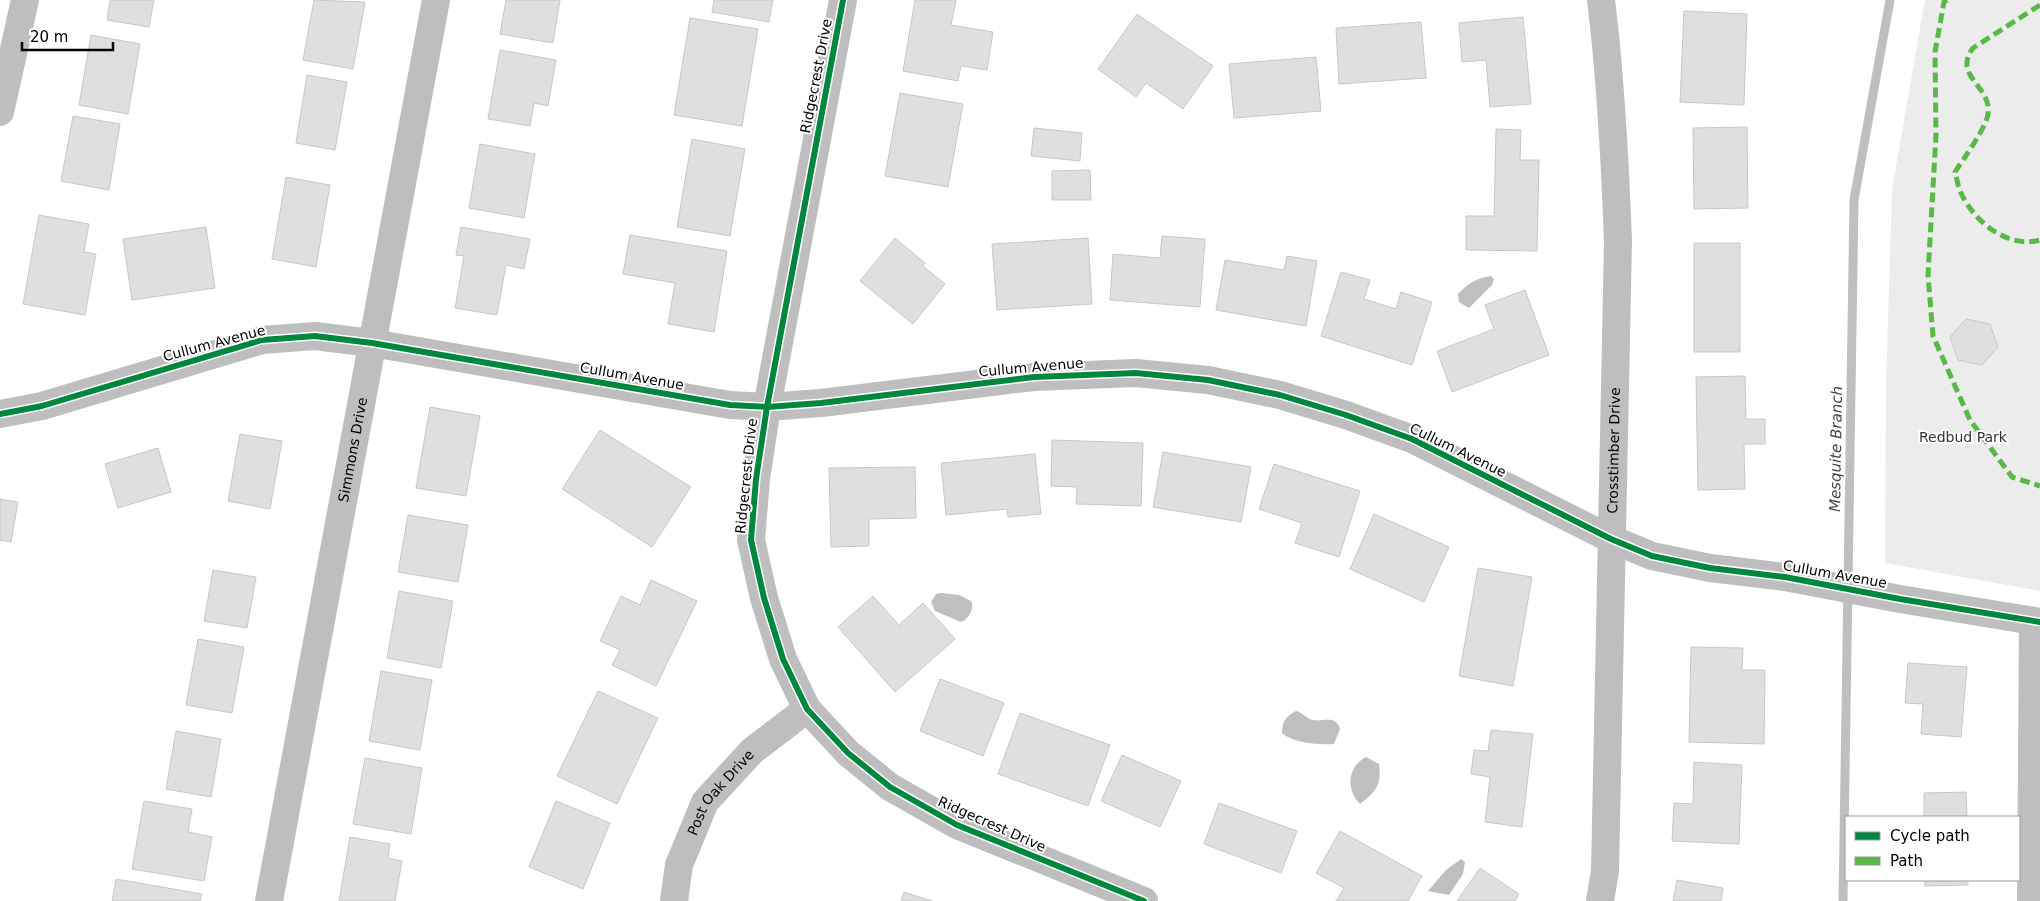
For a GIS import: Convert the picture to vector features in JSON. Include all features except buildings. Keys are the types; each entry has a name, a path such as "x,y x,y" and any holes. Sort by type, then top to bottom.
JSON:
{"street":[{"path":"0,112 10,27 25,0"},
{"name":"Simmons Drive","path":"269,901 436,0"},
{"name":"Ridgecrest Drive","path":"843,0 767,407 756,479 751,540 764,598 783,659 807,709 848,753 890,787 957,825 1144,901"},
{"name":"Crosstimber Drive","path":"1600,901 1605,870 1618,241 1608,56 1601,0"},
{"name":"Cullum Avenue","path":"0,414 42,406 262,340 315,336 372,343 730,405 767,407 822,403 1034,377 1136,373 1208,380 1280,395 1346,415 1412,439 1611,539 1652,556 1710,568 1784,577 1900,599 2037,621"},
{"path":"2030,901 2037,621"},
{"name":"Post Oak Drive","path":"674,901 679,865 705,802 752,750 807,709"}],"green space":[{"name":"Redbud Park","path":"1925,0 2040,0 2040,591 1885,563 1886,382 1892,189"}],"shaded area":[{"path":"1491,276 1494,279 1492,285 1469,308 1459,302 1458,294 1465,288 1477,280"},
{"path":"936,594 959,595 971,601 972,608 966,619 961,622 935,611 931,602"},
{"path":"1296,711 1314,720 1335,721 1340,729 1334,744 1314,744 1299,741 1282,733 1285,720"},
{"path":"1366,757 1379,764 1380,777 1374,792 1360,804 1352,792 1351,779 1355,767"},
{"path":"1461,859 1465,862 1463,874 1449,895 1428,891 1446,870"}],"waterway":[{"name":"Mesquite Branch","path":"1843,901 1854,200 1890,0"}],"marked path":[{"path":"1947,0 1944,2 1935,52 1936,135 1928,275 1933,336 1970,420 2012,477 2040,486"},
{"path":"2040,5 1973,48 1968,58 1967,66 1988,104 1988,114 1979,135 1955,172 1962,195 1975,215 1984,223 1994,231 2016,241 2040,240"}],"cycle path":[{"path":"843,0 767,407 756,479 751,540 764,598 783,659 807,709 848,753 890,787 957,825 1144,901"},
{"path":"0,414 42,406 262,340 315,336 372,343 730,405 767,407 821,403 1034,377 1136,373 1208,380 1280,395 1346,415 1412,439 1611,539 1652,556 1710,568 1785,577 1900,599 2040,622"}]}
